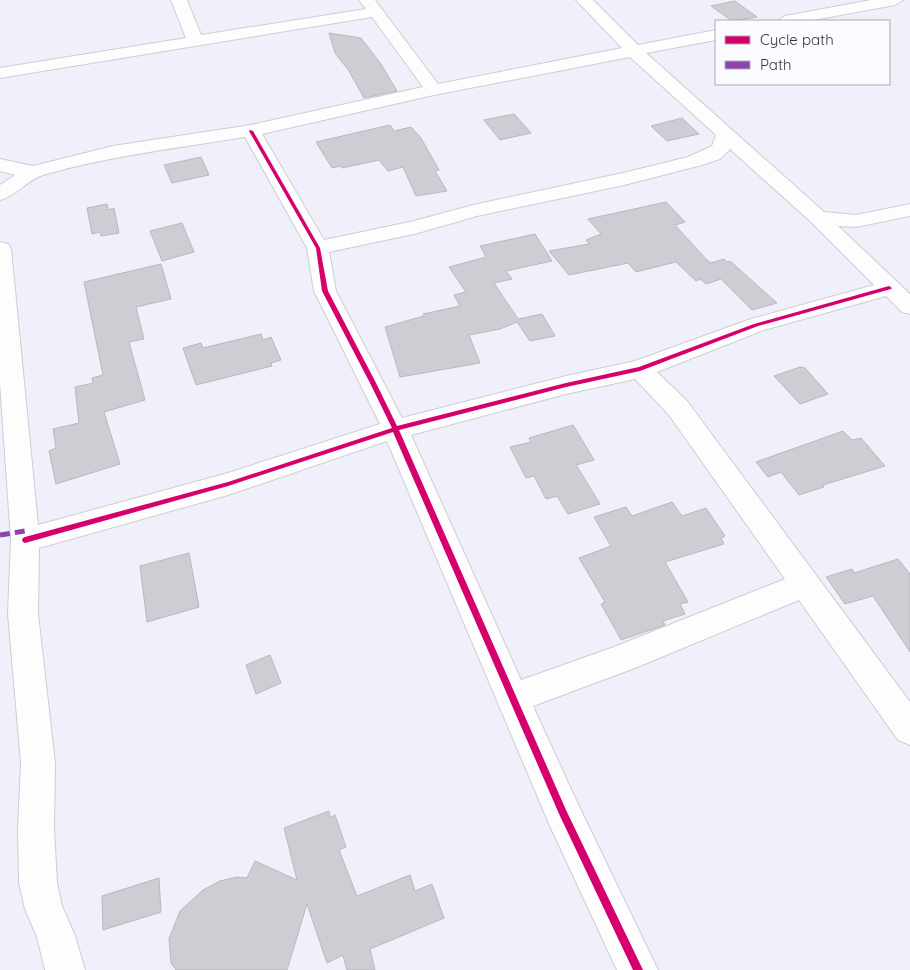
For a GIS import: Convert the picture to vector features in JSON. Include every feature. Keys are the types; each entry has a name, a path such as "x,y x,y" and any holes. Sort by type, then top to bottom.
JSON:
{"street":[{"path":"179,0 195,41"},
{"path":"584,0 635,52 818,218 910,307"},
{"path":"782,4 792,20 895,0"},
{"path":"0,73 195,41 370,6 434,90"},
{"path":"0,165 21,171 33,172 113,152 251,131 434,90 715,35"},
{"path":"251,131 318,248 325,291 395,429 563,813 638,970"},
{"path":"713,155 724,143 725,135"},
{"path":"318,248 418,227 473,211 624,179 713,155 756,163"},
{"path":"0,194 33,172"},
{"path":"818,218 856,221 910,210"},
{"path":"852,252 859,232 871,219"},
{"path":"0,249 1,279 21,475 25,540 23,614 38,763 36,829 38,883 44,909 56,936 66,970"},
{"path":"25,540 228,484 395,429 566,385 640,369 756,325 834,305 889,288"},
{"path":"640,369 678,408 910,729"},
{"path":"513,698 590,673 805,584"}],"building":[{"path":"735,1 757,17 731,20 711,6"},
{"path":"329,33 361,38 381,64 397,91 364,98 349,71 335,53"},
{"path":"514,114 531,133 500,140 484,120"},
{"path":"682,118 699,134 667,141 651,126"},
{"path":"390,125 394,131 411,127 421,138 439,170 435,171 447,191 416,196 403,167 388,171 379,160 342,168 341,166 332,168 316,142"},
{"path":"201,157 209,175 172,183 164,165"},
{"path":"666,202 685,222 675,225 707,260 711,263 724,259 727,262 730,261 777,303 752,310 721,279 706,284 700,279 696,281 676,262 636,272 628,263 569,275 549,251 589,244 586,240 601,234 588,219"},
{"path":"107,204 108,210 114,208 119,233 101,236 100,232 92,234 87,208"},
{"path":"182,223 194,252 162,261 150,231"},
{"path":"535,234 552,261 506,271 512,279 494,283 518,319 542,314 555,336 530,341 517,322 500,329 469,335 480,363 400,377 385,327 424,316 423,314 460,306 454,295 466,292 449,267 486,257 480,246"},
{"path":"161,264 171,299 136,307 144,339 129,342 145,400 104,412 120,464 56,484 49,451 56,448 53,429 79,423 75,387 93,383 92,378 103,375 84,282"},
{"path":"261,334 263,340 271,337 281,360 271,363 272,366 196,385 183,348 201,343 203,348"},
{"path":"800,367 805,368 828,394 800,404 774,376"},
{"path":"573,425 594,460 576,465 600,504 568,514 557,496 546,499 534,476 526,478 510,447 531,442 529,438"},
{"path":"843,431 852,440 861,438 885,466 823,485 824,487 799,495 781,472 768,477 756,462"},
{"path":"672,502 682,516 706,508 725,536 721,538 724,544 665,562 688,602 680,604 685,614 663,621 665,625 621,640 601,604 605,602 579,558 611,546 594,517 626,507 632,516"},
{"path":"189,553 199,607 147,622 140,566"},
{"path":"898,559 910,574 910,652 873,596 845,604 826,577 852,569 854,573"},
{"path":"270,655 281,683 256,694 246,665"},
{"path":"329,811 330,818 335,815 346,847 339,850 357,896 410,875 415,891 432,884 444,918 370,949 375,970 347,970 343,955 327,963 307,904 287,970 176,970 171,963 169,939 180,911 203,890 220,881 237,877 247,878 255,861 297,880 284,828"},
{"path":"159,878 161,912 103,930 102,896"}],"marked path":[{"path":"0,535 25,531"}],"cycle path":[{"path":"251,131 318,248 325,291 395,429 563,813 638,970"},
{"path":"25,540 228,484 395,429 566,385 640,369 756,325 889,288"}]}
